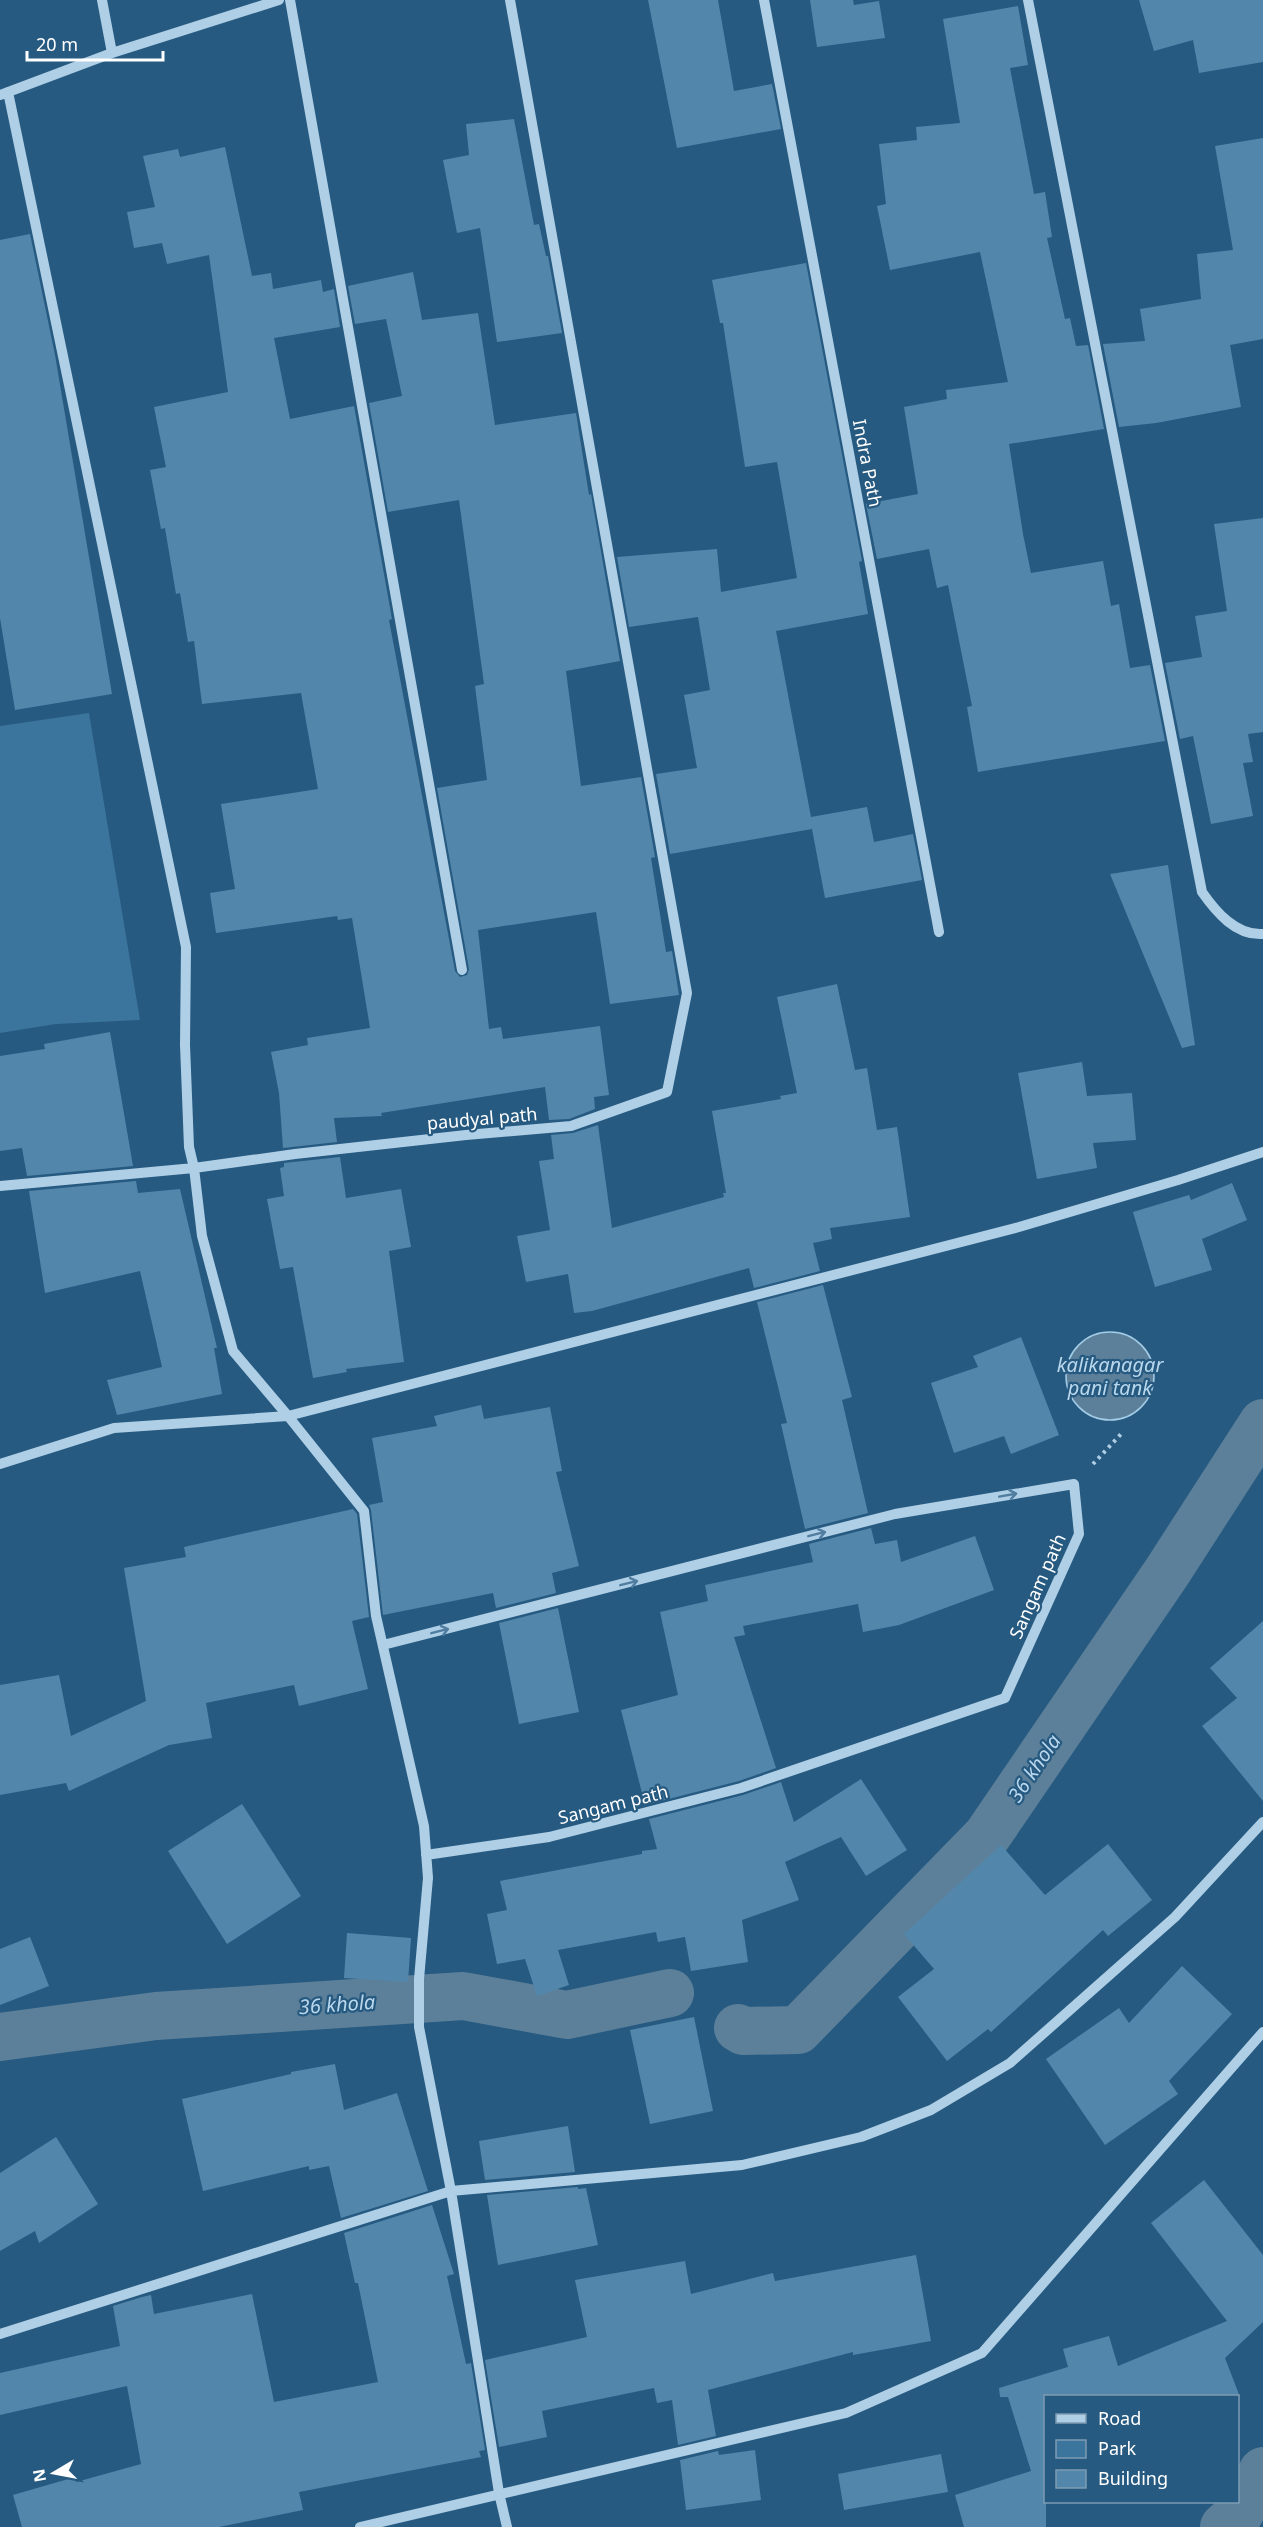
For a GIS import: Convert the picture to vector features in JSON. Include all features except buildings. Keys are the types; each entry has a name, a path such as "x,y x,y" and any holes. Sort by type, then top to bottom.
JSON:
{"street":[{"path":"102,0 112,53"},
{"path":"279,0 112,53 4,94 186,947 185,1045 189,1147 194,1168 202,1236 233,1351 364,1511 376,1616 424,1826 428,1878 419,1979 419,2026 452,2191 499,2493 507,2527"},
{"path":"290,0 462,970"},
{"name":"paudyal path","path":"194,1168 398,1142 571,1126 667,1092 687,993 510,0"},
{"name":"Indra Path","path":"764,0 939,932"},
{"path":"1028,0 1202,892 1218,915 1252,935 1263,934"},
{"path":"0,1464 114,1428 288,1416 1019,1227 1263,1152"},
{"path":"0,1186 194,1168"},
{"path":"383,1645 895,1514 1074,1484"},
{"name":"Sangam path","path":"426,1855 549,1837 741,1788 1005,1698 1079,1534 1074,1484"},
{"path":"0,2334 452,2191 742,2165 861,2137 931,2110 1010,2063 1175,1917 1263,1822"},
{"path":"360,2527 846,2413 982,2353 1263,2032"}],"path":[{"path":"1074,1484 1124,1432"}],"green space":[{"path":"89,713 140,1020 56,1024 0,1033 0,726"}],"water":[{"name":"kalikanagar pani tank","path":"1110,1332 1127,1336 1141,1345 1150,1359 1154,1376 1150,1393 1141,1407 1127,1416 1110,1420 1093,1416 1079,1407 1070,1393 1066,1376 1070,1359 1079,1345 1093,1336"}],"waterway":[{"name":"36 khola","path":"738,2028 743,2031 798,2030 987,1836 1167,1572 1263,1423"},
{"name":"36 khola","path":"0,2037 156,2016 463,1996 567,2015 670,1993"},
{"path":"1224,2527 1239,2514 1263,2471"}]}
